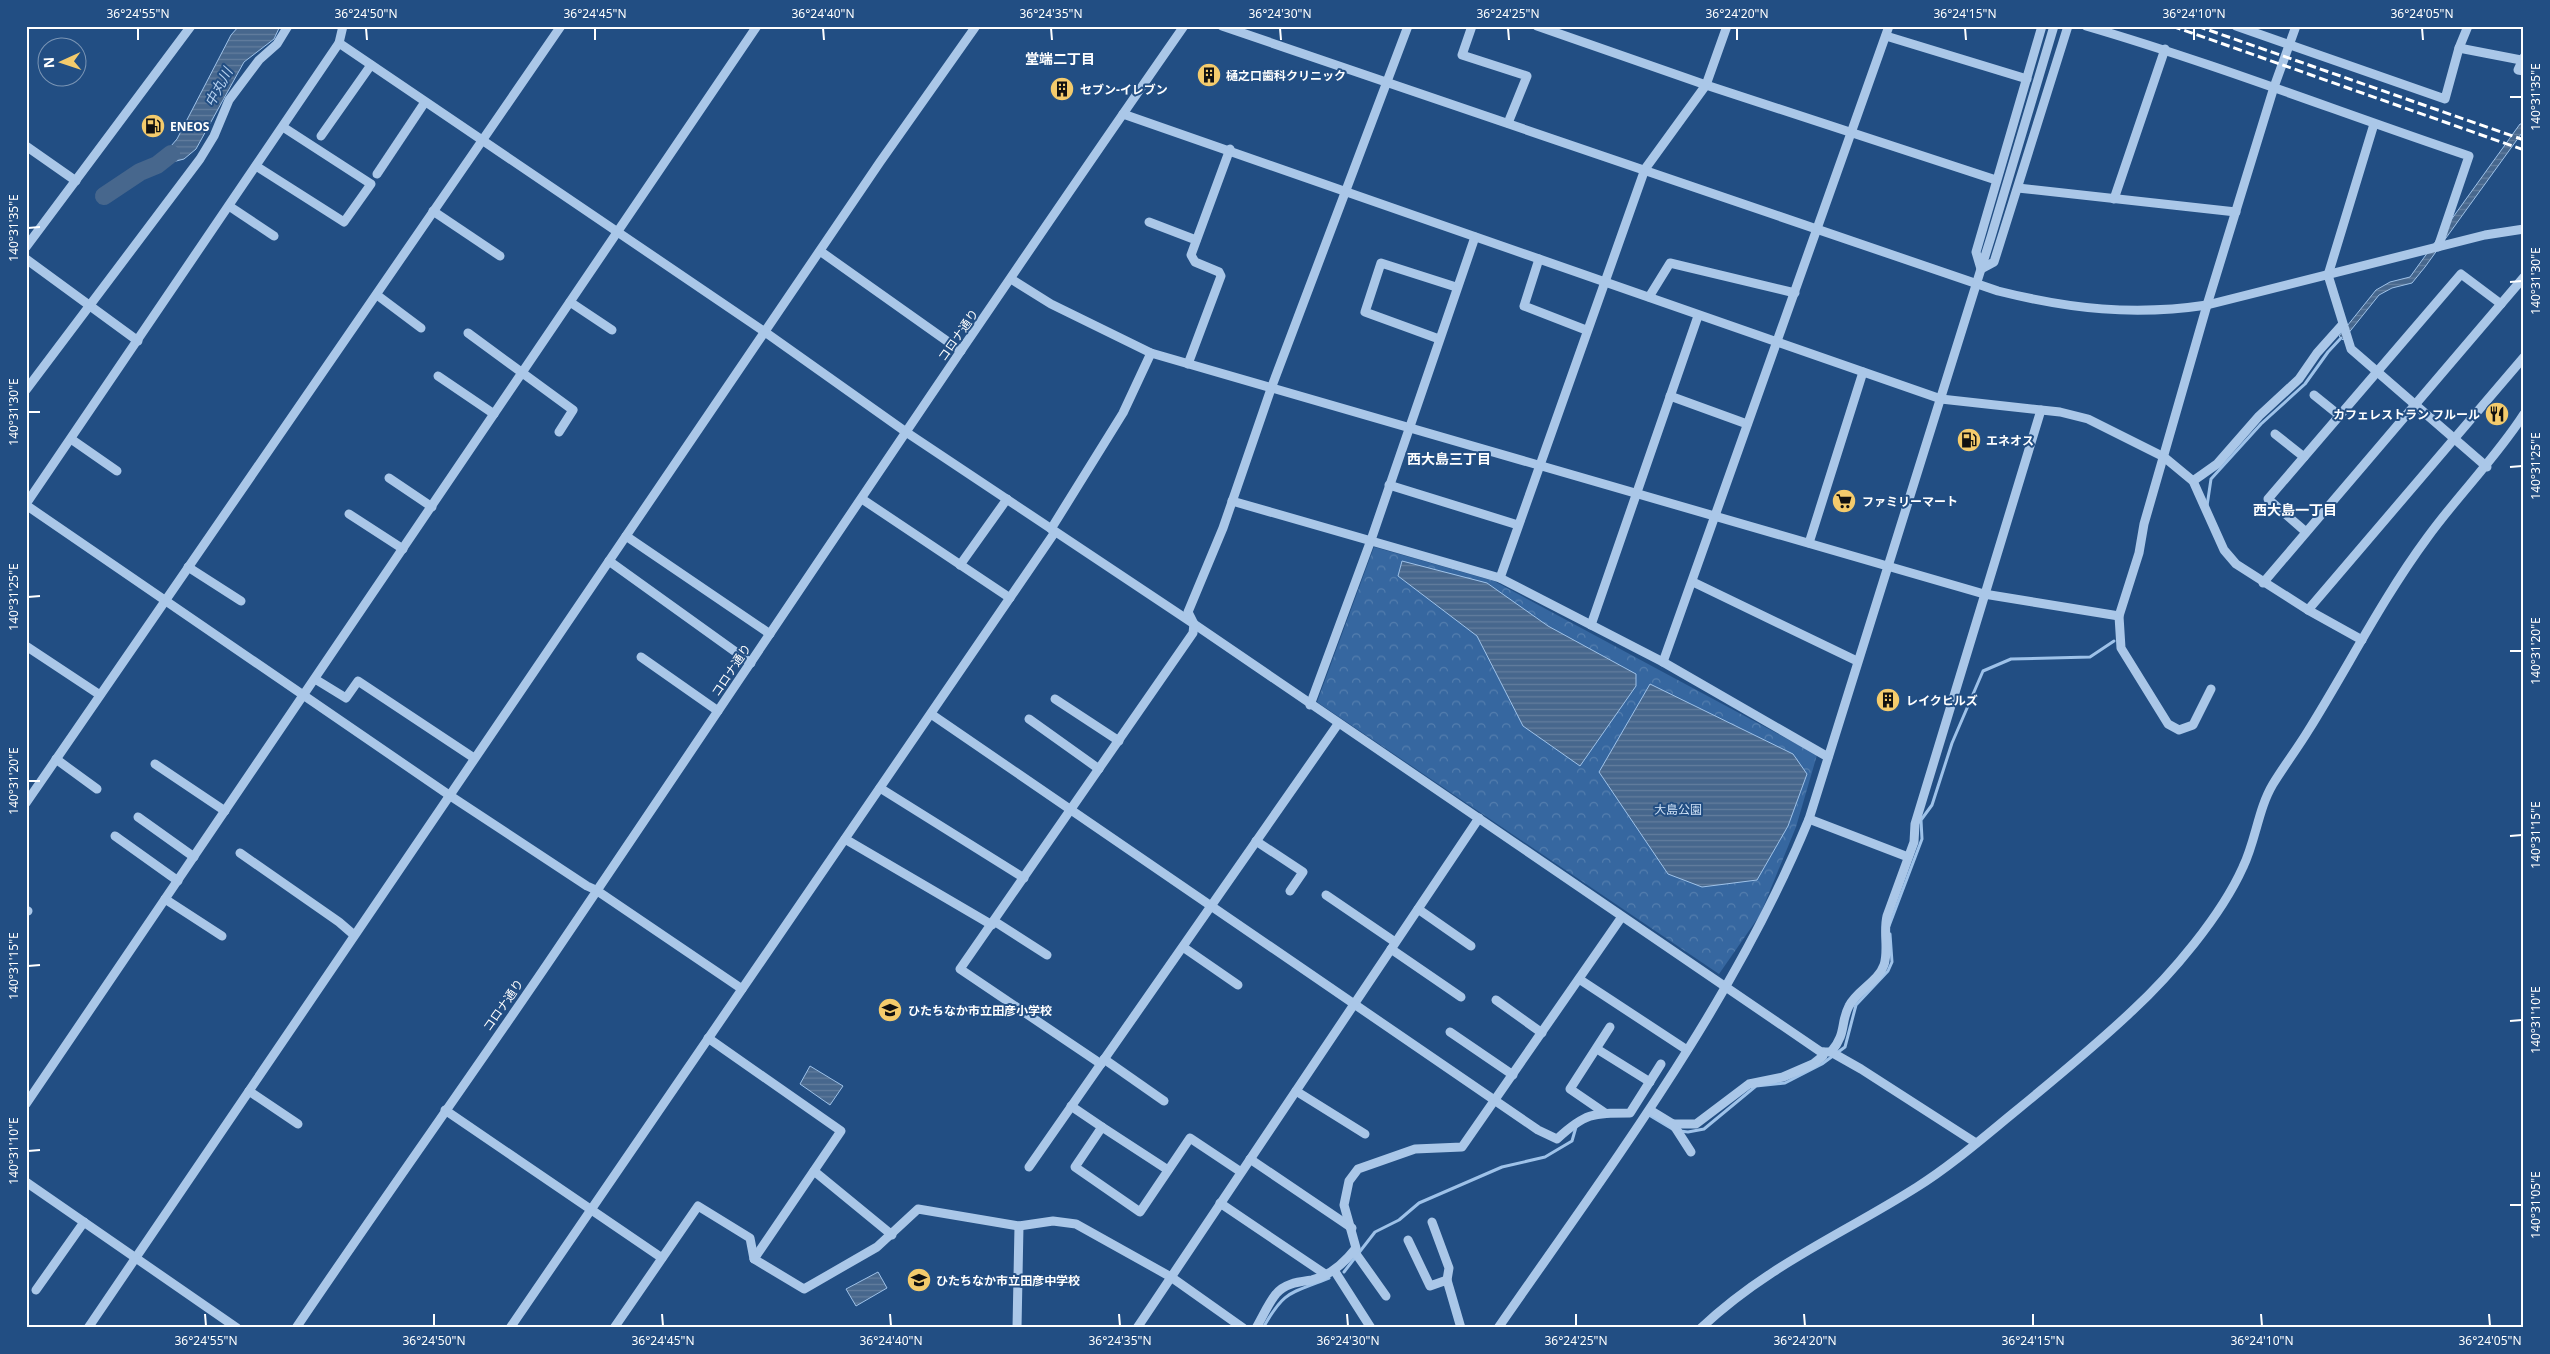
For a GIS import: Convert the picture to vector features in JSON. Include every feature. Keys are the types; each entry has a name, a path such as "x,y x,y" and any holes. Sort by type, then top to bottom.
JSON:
{"street":[{"path":"26,247 191,26"},
{"path":"26,390 200,159 214,136 229,100 259,60 276,44 288,26"},
{"path":"343,26 339,43 26,505 449,795 587,886 596,890 742,989"},
{"path":"26,803 377,295 480,140 561,26"},
{"path":"26,1104 758,26"},
{"path":"88,1328 474,758 976,26"},
{"name":"コロナ通り","path":"296,1328 1184,26"},
{"path":"1222,26 1976,283 2048,303 2084,308 2148,311 2208,305 2485,235 2524,229"},
{"path":"1164,1101 960,969 1193,633 1194,624 1188,612 1232,501 1272,386 1408,26"},
{"path":"1472,26 1462,55 1527,76 1508,123"},
{"path":"1537,26 1706,86 1996,180"},
{"path":"1500,578 1586,330 1645,169 1706,86 1727,26"},
{"path":"1662,662 1693,582 1747,424 1778,342 1889,26"},
{"path":"1981,269 1976,252 2042,26"},
{"path":"1498,1328 1650,1110 1727,987 1766,917 1809,819 1857,661 1941,399 2054,26"},
{"path":"1981,269 1994,262 2068,26"},
{"path":"2086,26 2165,49 2469,156 2438,247"},
{"path":"2236,26 2445,99 2459,48 2468,26"},
{"path":"2211,689 2193,725 2179,730 2168,724 2122,648 2120,616 2139,553 2144,524 2208,305 2274,87 2296,26"},
{"path":"1886,36 2027,79"},
{"path":"339,43 765,332 906,432 1194,624 1310,705 1479,818 1622,918 1829,1052 1842,1058 1976,1143"},
{"path":"2459,48 2522,59 2518,70 2524,71"},
{"path":"2114,199 2165,49"},
{"path":"322,136 371,65"},
{"path":"377,174 425,102"},
{"path":"1123,114 1649,297 1698,316 1941,399 2041,410 2088,419 2164,457 2193,481 2224,550 2236,564 2263,583 2362,640"},
{"path":"2374,124 2328,275 2342,325 2350,349 2487,467"},
{"path":"256,166 344,222 371,184 283,126"},
{"path":"26,146 76,181"},
{"path":"1188,364 1220,280 1219,272 1192,259 1191,255 1230,150"},
{"path":"2018,188 2236,212"},
{"path":"229,206 274,236"},
{"path":"433,211 500,256"},
{"path":"1149,222 1196,240"},
{"path":"1310,705 1371,540 1456,287 1475,237"},
{"path":"820,251 961,351"},
{"path":"1539,259 1524,306 1586,330"},
{"path":"26,260 138,340"},
{"path":"1439,339 1365,312 1381,262 1456,287"},
{"path":"1649,297 1670,263 1795,293"},
{"path":"2306,532 2268,499 2340,416 2376,371 2461,274 2501,304"},
{"path":"2263,583 2414,404 2524,278"},
{"path":"1011,279 1050,304 1151,353 1272,386 1984,594 2120,616"},
{"path":"377,295 421,328"},
{"path":"570,302 612,330"},
{"path":"1591,625 1698,316"},
{"path":"2193,481 2217,464 2259,416 2299,379 2317,353 2342,325"},
{"path":"468,333 574,410 558,432"},
{"path":"510,1328 1010,598 1123,413 1151,353"},
{"path":"2308,610 2524,357"},
{"path":"1809,543 1863,372"},
{"path":"438,376 494,414"},
{"path":"2314,394 2340,416"},
{"path":"1670,396 1747,424"},
{"path":"1674,1124 1696,1124 1749,1084 1783,1077 1824,1056 1841,1040 1849,1006 1883,967 1886,957 1884,928 1887,916 1914,842 1915,824 2041,410"},
{"path":"1701,1328 1739,1294 1771,1271 1919,1186 1976,1143 2132,1012 2180,960 2233,888 2243,868 2272,786 2308,732 2362,640 2427,538 2487,467 2524,414"},
{"path":"2275,434 2304,457"},
{"path":"71,439 117,471"},
{"path":"389,478 432,507"},
{"path":"1389,485 1518,524"},
{"path":"862,499 1010,598"},
{"path":"960,565 1007,499"},
{"path":"1232,501 1500,578 1662,662 1828,757"},
{"path":"349,514 403,549"},
{"path":"626,536 770,634"},
{"path":"609,561 751,663"},
{"path":"188,567 241,601"},
{"path":"1693,582 1857,661"},
{"path":"26,646 100,695"},
{"path":"641,657 718,711"},
{"path":"315,679 346,698 358,681 474,758"},
{"path":"1055,699 1119,741"},
{"path":"931,714 1538,1130 1557,1139 1580,1118 1605,1112 1630,1113 1660,1064"},
{"path":"1028,719 1099,769"},
{"path":"1029,1167 1338,724"},
{"path":"56,759 97,789"},
{"path":"155,764 225,811"},
{"path":"880,788 1024,878"},
{"path":"138,818 194,857"},
{"path":"1140,1327 1220,1203 1479,818"},
{"path":"1809,819 1908,858"},
{"path":"115,836 178,881"},
{"path":"845,839 1047,955"},
{"path":"1256,841 1303,872 1290,892"},
{"path":"240,853 339,922 354,935"},
{"path":"1326,895 1462,997"},
{"path":"165,899 222,936"},
{"path":"1418,909 1471,946"},
{"path":"1256,1328 1276,1293 1296,1281 1313,1280 1329,1272 1356,1248 1344,1204 1349,1181 1358,1169 1415,1149 1462,1147 1622,918"},
{"path":"1183,947 1238,985"},
{"path":"1579,979 1687,1050"},
{"path":"1496,1000 1542,1033"},
{"path":"1605,1112 1570,1089 1610,1027"},
{"path":"1450,1032 1513,1074"},
{"path":"708,1038 841,1131 754,1259"},
{"path":"1597,1049 1650,1082"},
{"path":"249,1091 298,1124"},
{"path":"1296,1091 1365,1134"},
{"path":"1071,1106 1168,1170"},
{"path":"445,1110 662,1258"},
{"path":"1650,1110 1674,1124 1691,1152"},
{"path":"1102,1127 1074,1167 1140,1212 1190,1138 1241,1172"},
{"path":"1250,1159 1352,1228"},
{"path":"814,1171 892,1235"},
{"path":"26,1182 237,1328"},
{"path":"1220,1203 1329,1272 1371,1328"},
{"path":"614,1328 698,1206 750,1238 754,1259 804,1289 877,1247 918,1209 1019,1226 1053,1221 1076,1224 1171,1277 1243,1328"},
{"path":"36,1290 84,1222"},
{"path":"1432,1222 1449,1268 1447,1280 1461,1328"},
{"path":"1017,1328 1019,1226"},
{"path":"1408,1240 1430,1286 1447,1280"},
{"path":"1354,1251 1386,1296"}],"green space":[{"name":"大島公園","path":"1374,547 1494,581 1817,755 1796,827 1760,915 1719,974 1317,702"}],"water":[{"path":"239,26 280,26 274,39 244,62 196,149 184,159 153,167 177,139 231,35"},
{"path":"2520,124 2524,124 2524,130 2412,283 2392,288 2379,295 2343,340 2339,336 2376,290 2390,282 2410,277"},
{"path":"1402,561 1487,583 1548,626 1636,674 1636,686 1580,766 1523,726 1477,636 1398,576"},
{"path":"1650,684 1793,754 1807,774 1788,826 1757,880 1702,887 1668,874 1599,772"},
{"path":"810,1066 843,1086 830,1105 800,1084"},
{"path":"878,1272 887,1288 856,1306 846,1289"}],"waterway":[{"name":"中丸川","path":"104,196 140,172 157,165 171,154"},
{"path":"2207,506 2211,479 2261,424 2305,384 2328,352 2341,338"},
{"path":"1889,926 1922,839 1921,820 1932,805 1952,743 1983,671 2011,659 2090,657 2114,641"},
{"path":"1680,1131 1688,1132 1704,1129 1756,1086 1785,1083 1822,1064 1845,1047 1856,1005 1888,971 1892,962 1890,934"},
{"path":"1649,1115 1674,1130"},
{"path":"1344,1272 1375,1232 1399,1220 1419,1203 1502,1167 1545,1157 1572,1141 1576,1127"},
{"path":"1263,1328 1283,1299 1290,1294 1329,1278"}],"railway":[{"path":"2172,26 2524,150"},
{"path":"2197,26 2524,140"}],"place":[{"name":"樋之口歯科クリニック","path":"1209,75"},
{"name":"セブン-イレブン","path":"1062,89"},
{"name":"ENEOS","path":"153,126"},
{"name":"カフェレストラン フルール","path":"2497,414"},
{"name":"エネオス","path":"1969,440"},
{"name":"ファミリーマート","path":"1844,501"},
{"name":"レイクヒルズ","path":"1888,700"},
{"name":"ひたちなか市立田彦小学校","path":"890,1010"},
{"name":"ひたちなか市立田彦中学校","path":"919,1280"}],"district":[{"name":"堂端二丁目","path":"1060,58"},
{"name":"西大島三丁目","path":"1449,458"},
{"name":"西大島一丁目","path":"2295,509"}]}
